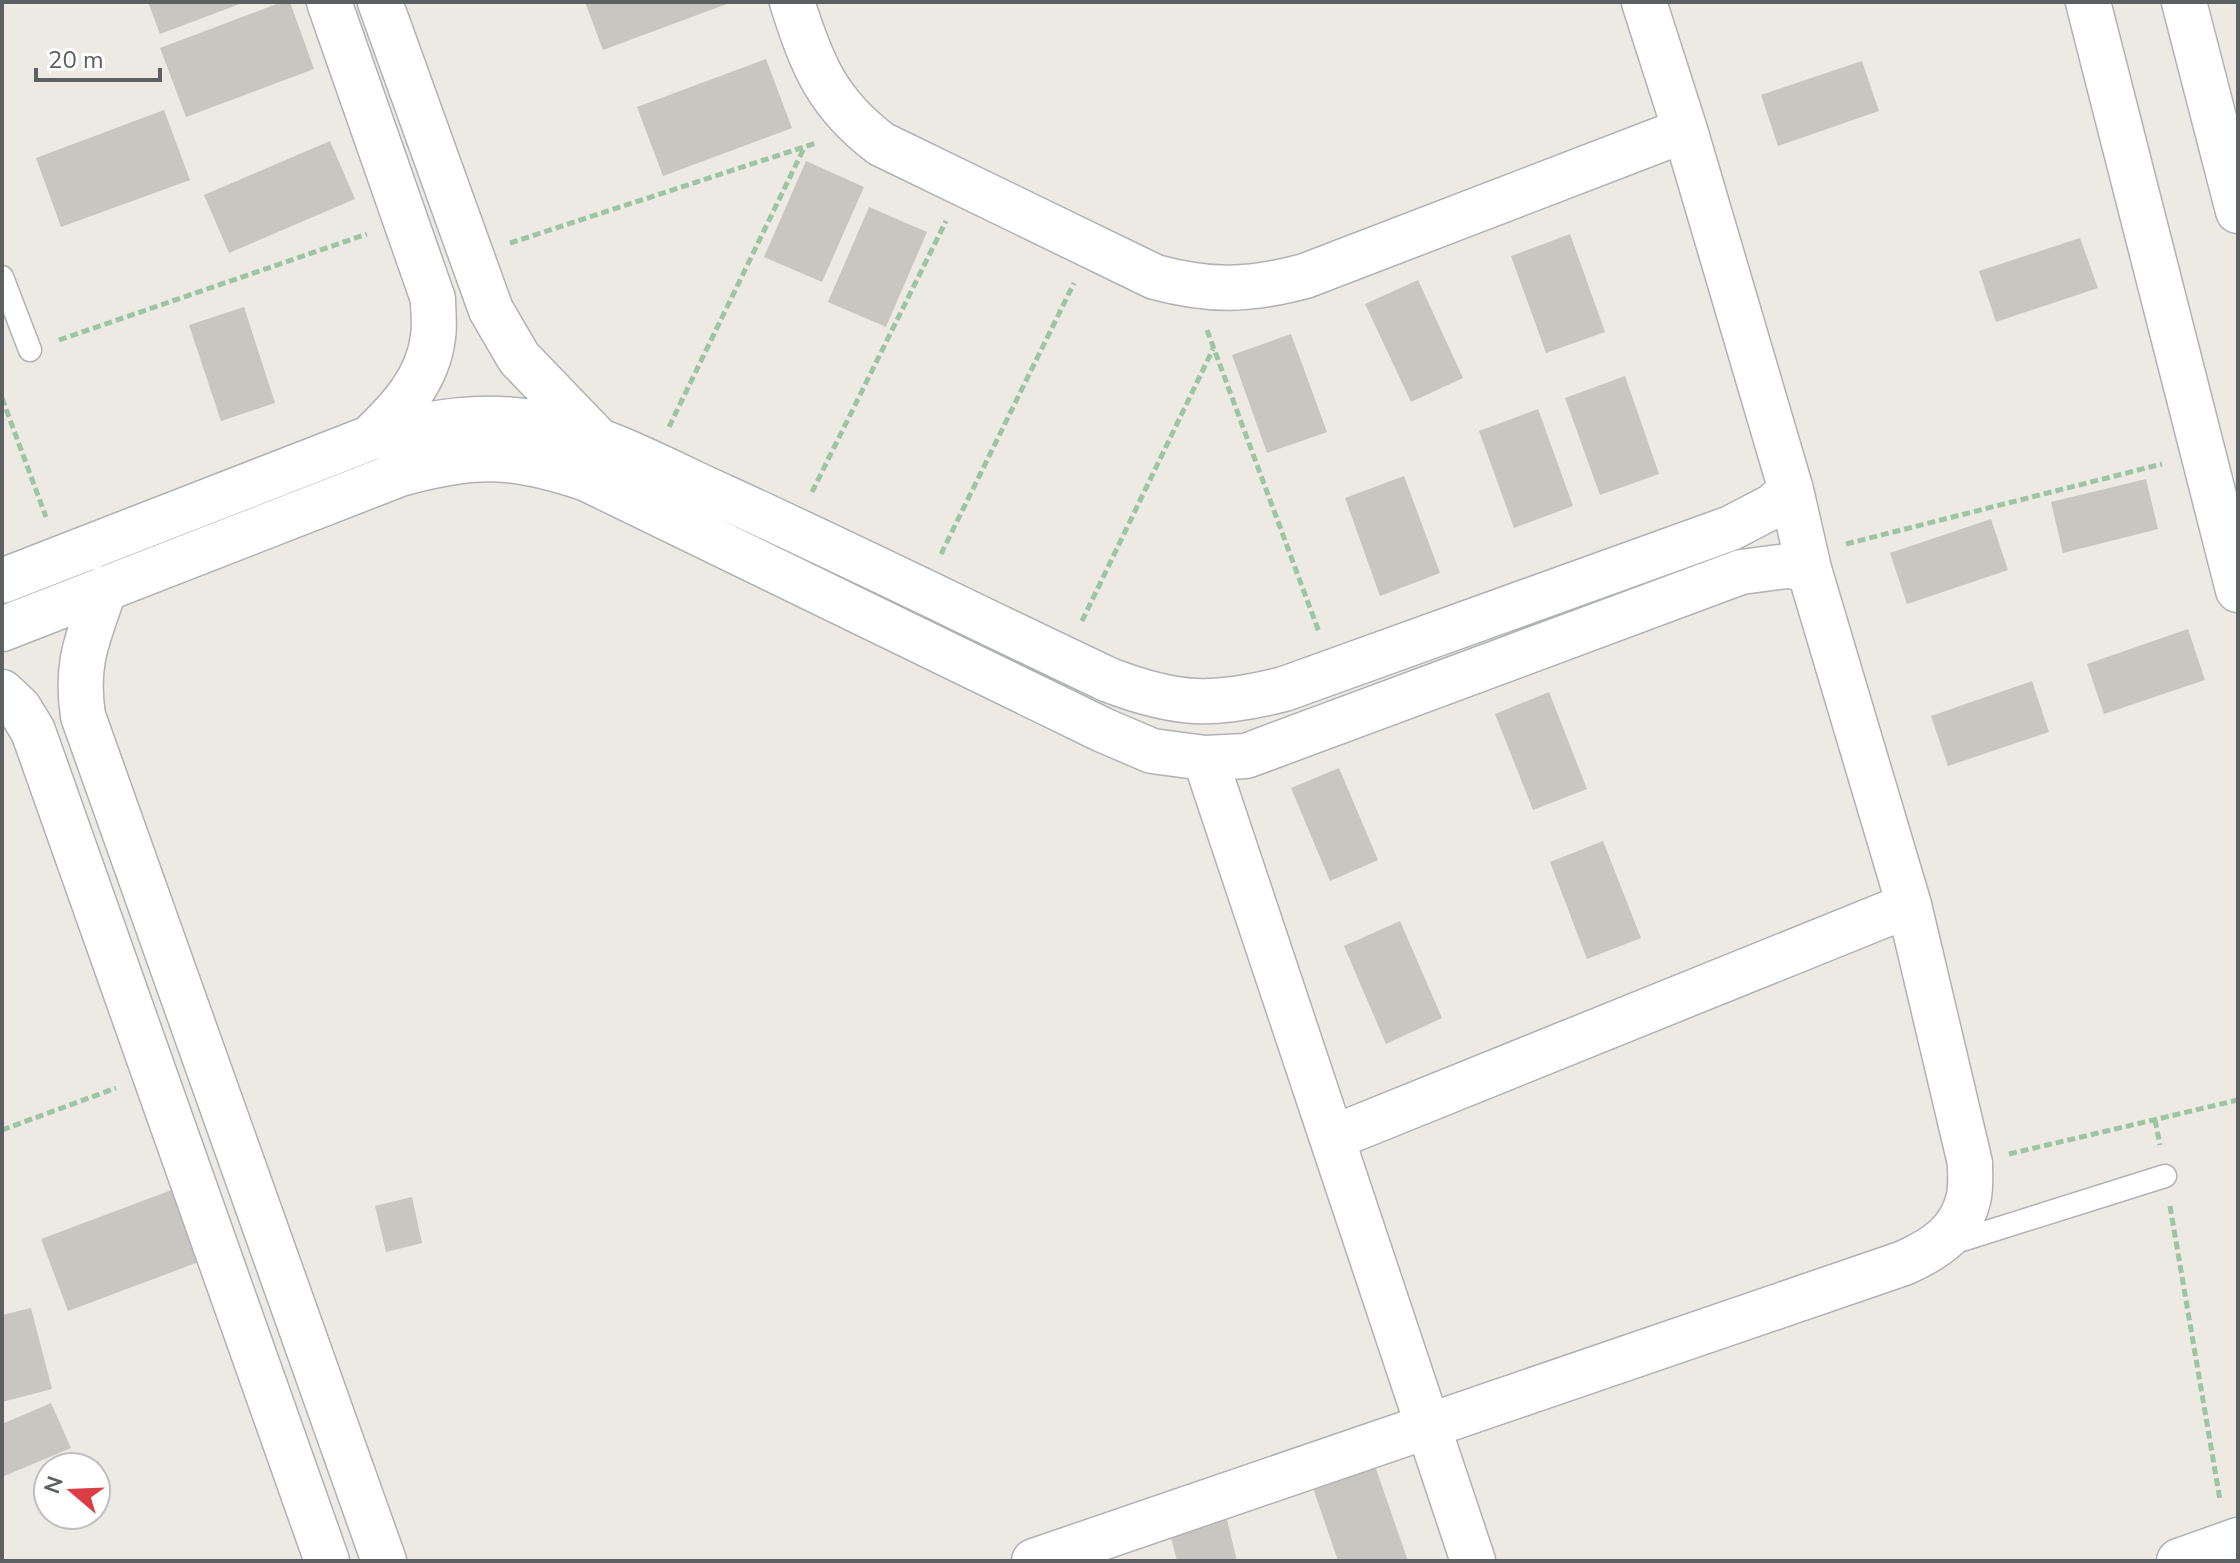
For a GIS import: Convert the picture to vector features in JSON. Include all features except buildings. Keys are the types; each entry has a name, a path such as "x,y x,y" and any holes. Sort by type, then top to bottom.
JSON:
{"street":[{"path":"329,2 433,299 433,338 422,376 401,409 370,438"},
{"path":"380,2 491,310 519,358 600,441"},
{"path":"792,2 818,74 836,103 859,128 881,144 1155,277 1190,287 1242,289 1305,276 1685,130"},
{"path":"1034,1561 1904,1263 1934,1249 1957,1226 1969,1196 1970,1163 1909,905 1808,562 1791,490 1644,2"},
{"path":"2088,2 2238,590"},
{"path":"2184,2 2238,211"},
{"path":"2,581 370,438 427,423 485,418 543,424 600,441 794,529 1064,659 1150,695 1195,702 1240,700 1284,689 1731,528 1773,506 1791,490"},
{"path":"2,629 400,474 446,461 494,458 541,464 587,479 1103,730 1152,751 1205,758 1246,756 1741,572 1808,562"},
{"path":"105,588 82,657 79,686 83,716 384,1561"},
{"path":"2,692 19,708 33,731 327,1561"},
{"path":"1205,758 1473,1561"},
{"path":"1332,1138 1909,905"},
{"path":"2179,1561 2233,1542"}],"lane":[{"path":"2,277 30,350"},
{"path":"1934,1249 2165,1176"}],"path":[{"path":"471,256 859,128"},
{"path":"650,464 804,147"},
{"path":"794,529 963,185"},
{"path":"30,350 406,221"},
{"path":"923,591 1092,247"},
{"path":"1190,287 1333,671"},
{"path":"1064,659 1213,348"},
{"path":"2,398 62,558"},
{"path":"1808,562 2205,453"},
{"path":"2,1130 154,1074"},
{"path":"1970,1163 2238,1100"},
{"path":"2155,1120 2233,1542"}]}
